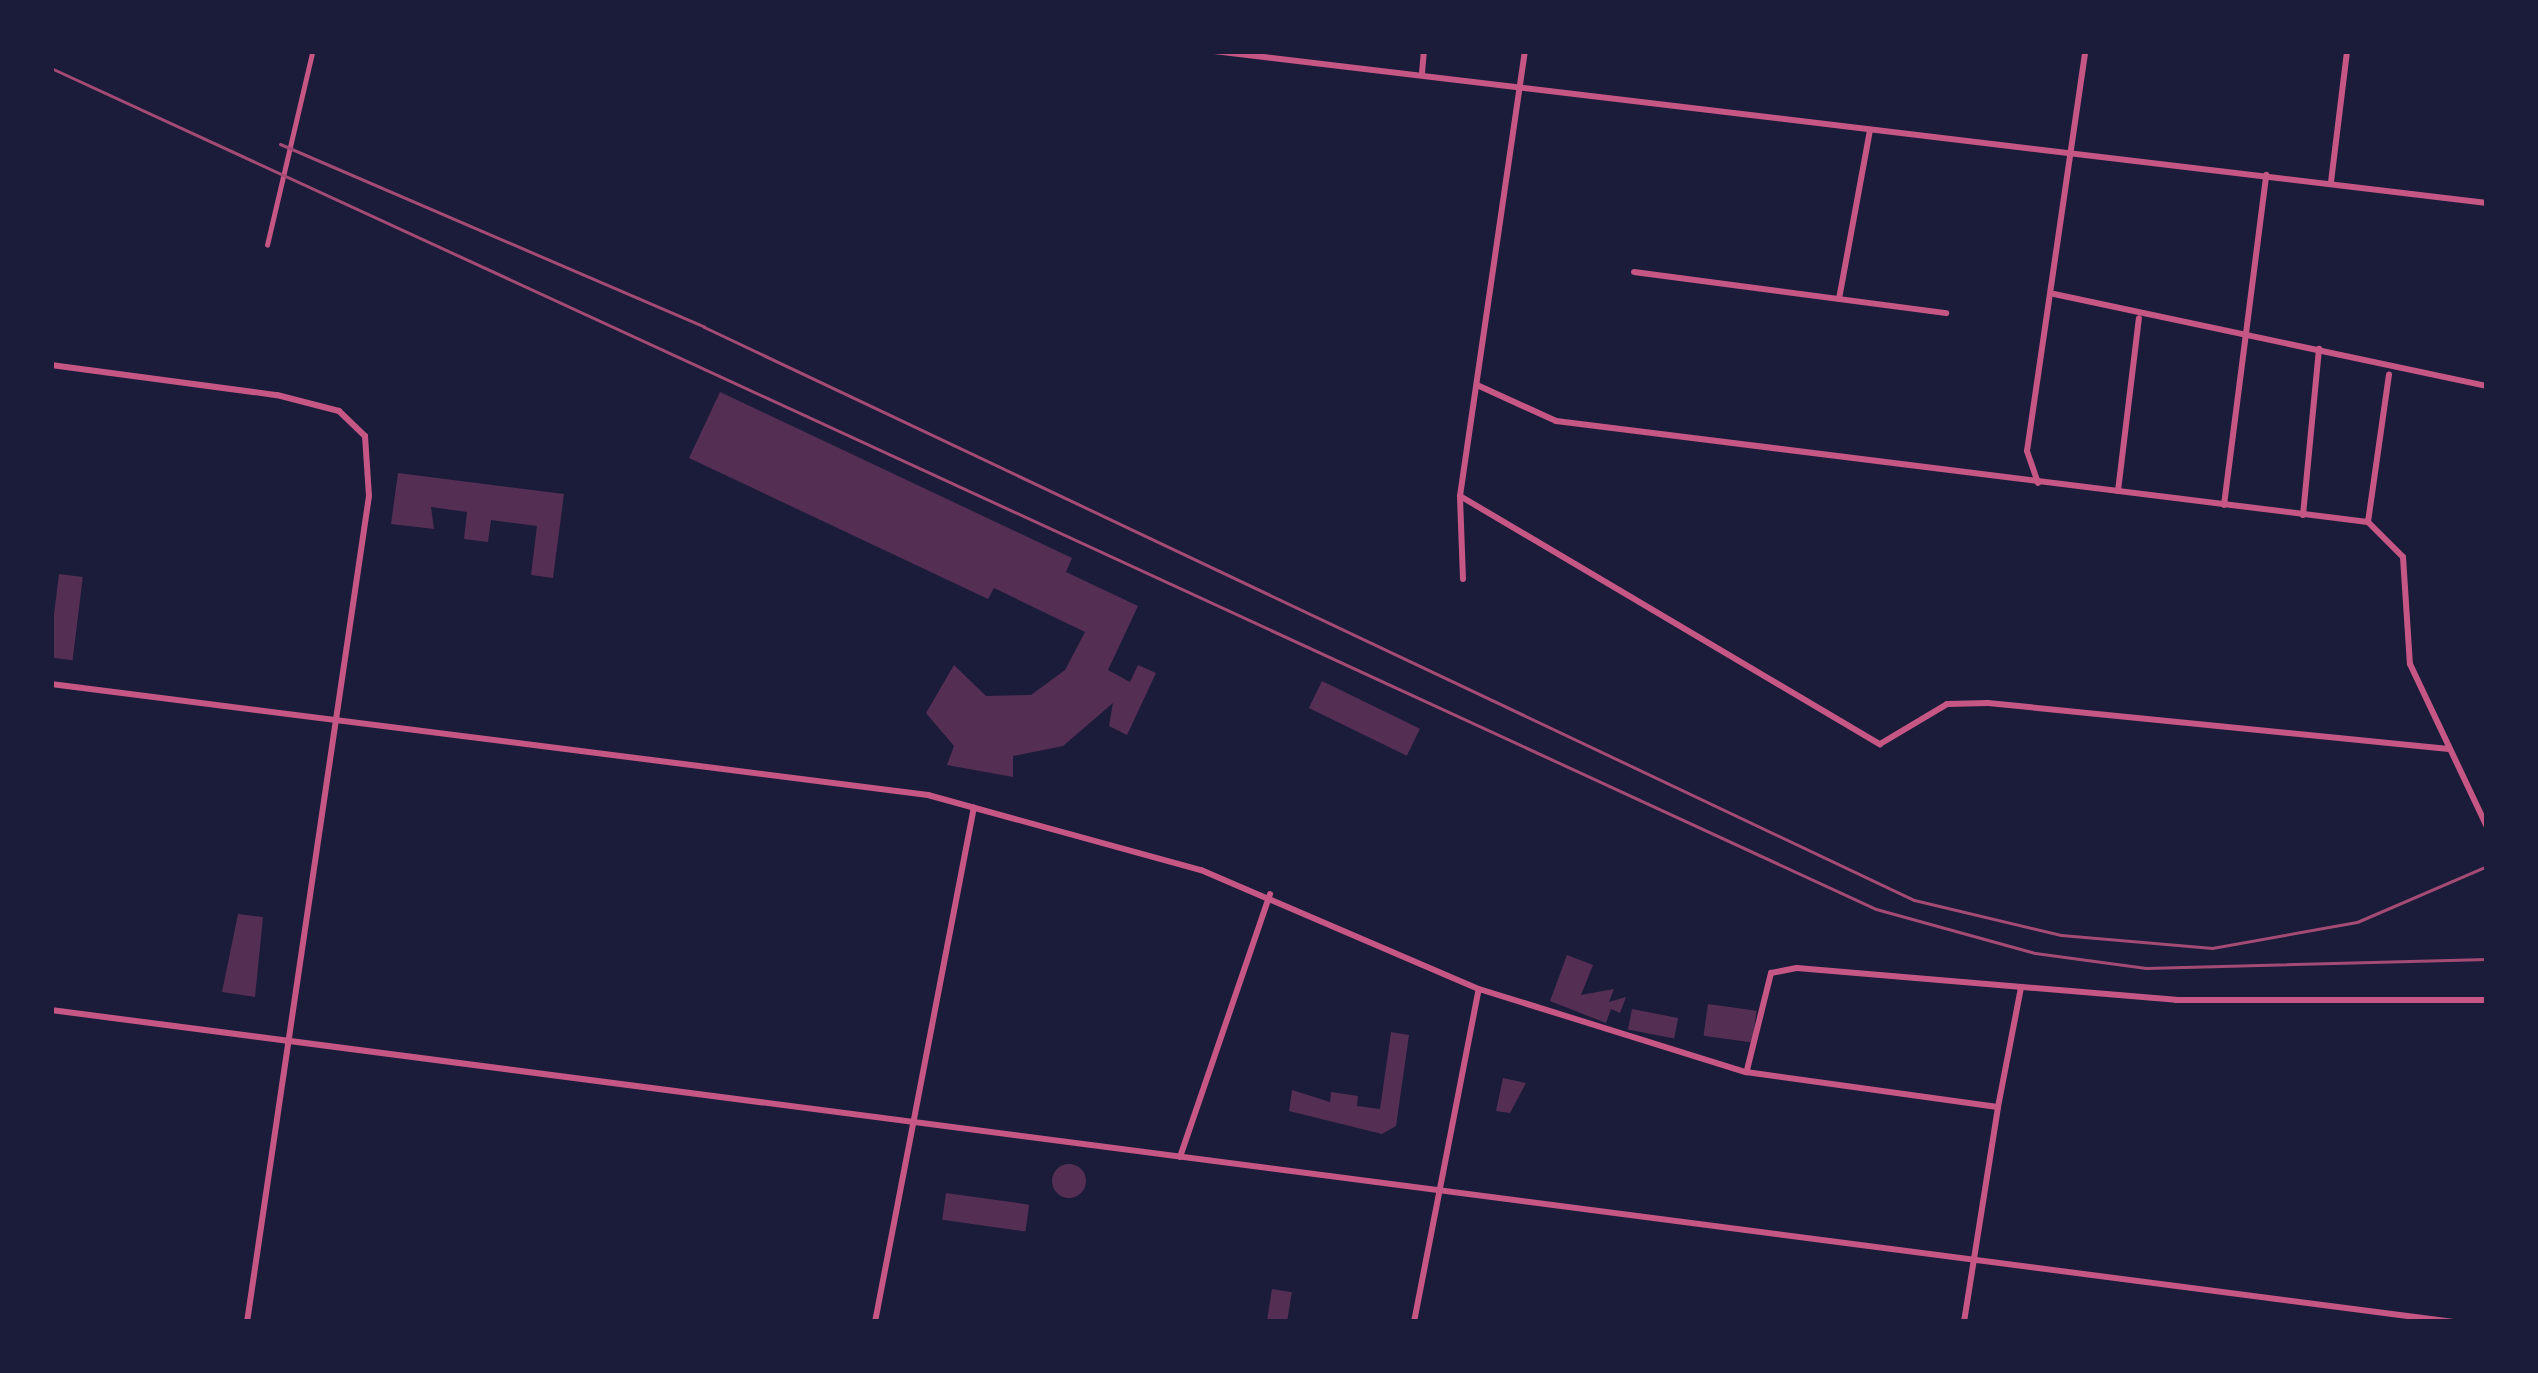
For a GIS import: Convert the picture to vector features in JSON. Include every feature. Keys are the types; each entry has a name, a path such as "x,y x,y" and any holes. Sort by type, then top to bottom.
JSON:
{"street":[{"path":"1214,51 2487,203"},
{"path":"1422,73 1424,51"},
{"path":"1463,579 1460,496 1525,51"},
{"path":"2038,484 2027,451 2054,294 2085,51"},
{"path":"2331,182 2347,51"},
{"path":"267,245 312,52"},
{"path":"1839,299 1870,130"},
{"path":"2224,506 2266,175"},
{"path":"1634,272 1946,313"},
{"path":"2054,294 2139,318 2319,349 2389,374 2487,386"},
{"path":"2118,491 2139,318"},
{"path":"2303,515 2319,349"},
{"path":"51,365 277,395 339,412 365,436 370,496 247,1322"},
{"path":"2368,522 2389,374"},
{"path":"1478,386 1556,421 2368,522 2403,557 2410,664 2487,827"},
{"path":"1460,496 1880,744 1947,704 1988,704 2449,749"},
{"path":"51,684 974,807 1270,894 1479,989 1747,1072 1998,1107"},
{"path":"875,1322 917,1126 974,807"},
{"path":"1180,1157 1270,894"},
{"path":"1747,1072 1771,974 2021,988 2487,1000"},
{"path":"1964,1322 2021,988"},
{"path":"1414,1322 1433,1191 1479,989"},
{"path":"51,1010 2454,1322"}],"building":[{"path":"720,392 1072,558 1066,572 1138,606 1108,670 1130,682 1138,665 1156,673 1127,735 1109,726 1113,703 1063,746 1013,756 1013,777 947,765 954,746 926,713 954,665 986,696 1031,695 1065,670 1085,632 994,588 988,599 689,458"},
{"path":"398,473 564,494 553,578 531,575 537,526 491,520 488,542 464,539 467,512 431,507 434,529 391,524"},
{"path":"59,574 83,577 73,660 51,658"},
{"path":"1322,681 1420,729 1407,756 1309,708"},
{"path":"238,914 263,917 255,997 222,992"},
{"path":"1567,955 1593,965 1581,995 1614,989 1609,1002 1626,997 1620,1013 1611,1009 1606,1023 1550,1001"},
{"path":"1708,1004 1757,1011 1752,1043 1704,1036"},
{"path":"1632,1009 1678,1018 1674,1039 1628,1030"},
{"path":"1391,1032 1409,1035 1396,1126 1382,1134 1289,1111 1292,1090 1330,1102 1331,1092 1358,1096 1357,1106 1380,1109"},
{"path":"1503,1078 1526,1083 1510,1113 1496,1111"},
{"path":"1069,1164 1081,1169 1086,1181 1081,1193 1069,1198 1057,1193 1052,1181 1057,1169"},
{"path":"946,1193 1029,1205 1025,1231 942,1220"},
{"path":"1272,1289 1292,1292 1287,1322 1267,1321"}],"railway":[{"path":"51,68 1876,909 2035,953 2146,968 2487,959"},
{"path":"280,144 704,327 1914,900 2061,935 2212,948 2357,922 2487,866"}]}
